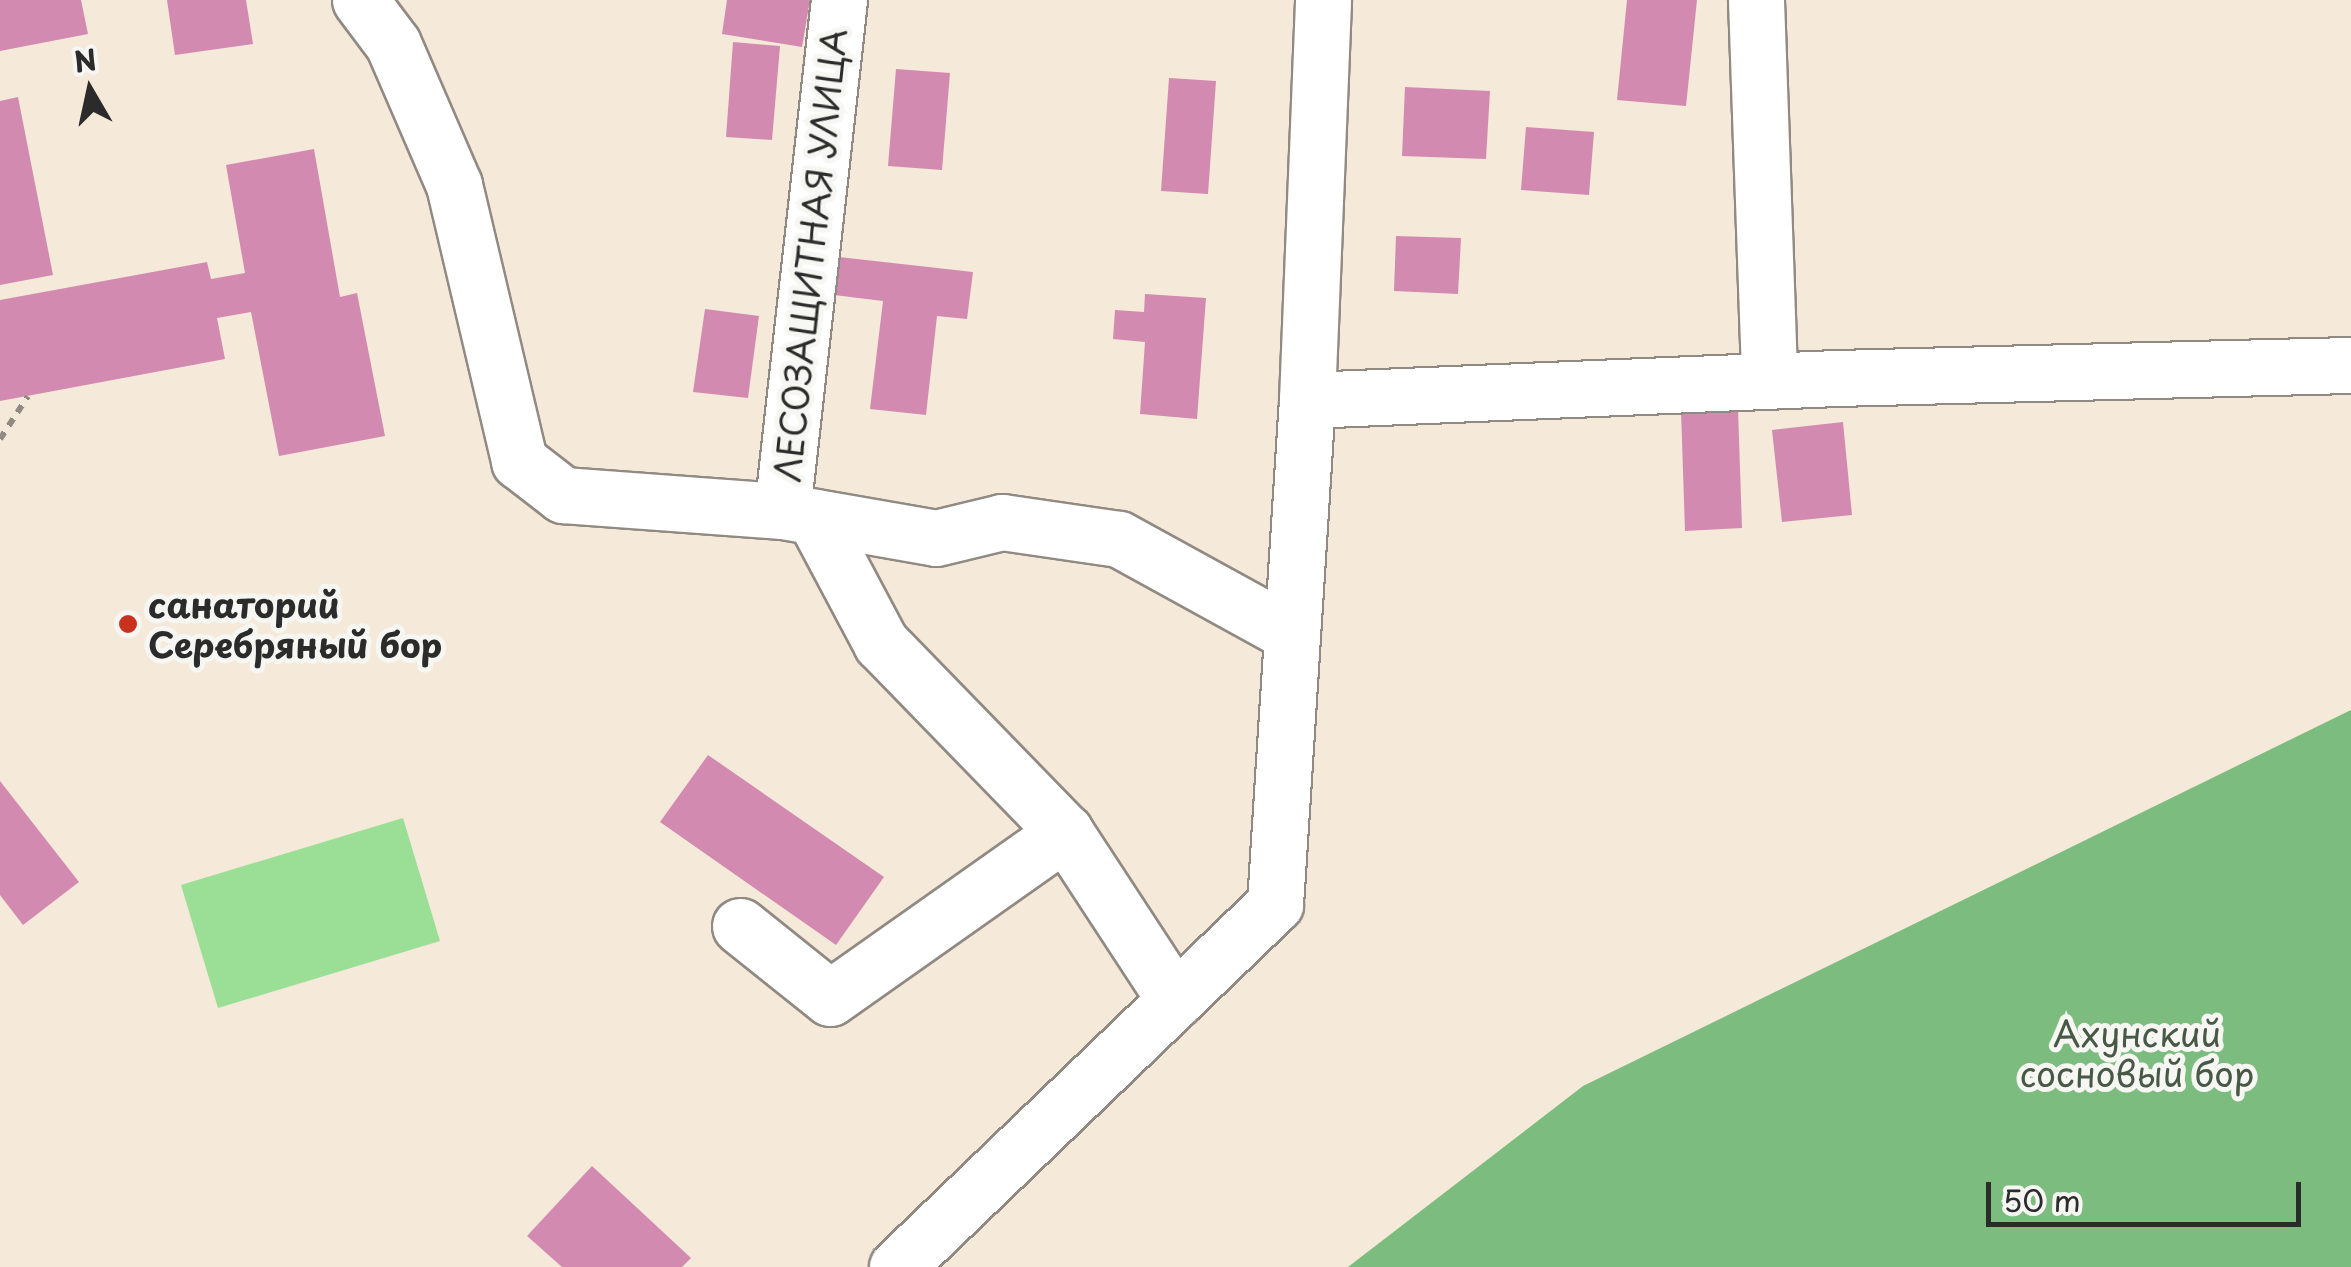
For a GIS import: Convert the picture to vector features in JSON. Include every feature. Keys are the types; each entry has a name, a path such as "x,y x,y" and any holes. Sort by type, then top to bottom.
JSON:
{"street":[{"path":"360,0 394,44 454,184 519,461 563,495 798,514 881,643 1065,832 1176,1000"},
{"name":"ЛЕСОЗАЩИТНАЯ УЛИЦА","path":"839,0 798,514 936,538 1002,522 1119,539 1292,634"},
{"path":"897,1267 1275,904 1307,400 1323,0"},
{"path":"1756,0 1769,380"},
{"path":"1307,400 1769,380 2351,365"},
{"path":"740,926 830,998 1065,832"}],"path":[{"path":"0,438 28,396"}],"green space":[{"name":"Ахунский сосновый бор","path":"2351,710 2351,1267 1348,1267 1583,1086"},
{"path":"403,818 440,941 218,1008 181,885"}],"building":[{"path":"0,0 81,0 88,34 0,51"},
{"path":"167,0 246,0 253,44 175,55"},
{"path":"727,0 810,0 802,47 722,34"},
{"path":"1627,0 1697,0 1686,106 1617,100"},
{"path":"733,42 780,46 772,140 726,137"},
{"path":"896,69 950,73 942,170 888,166"},
{"path":"1169,78 1216,81 1208,194 1161,191"},
{"path":"1405,87 1490,91 1486,159 1402,156"},
{"path":"18,97 53,275 0,285 0,101"},
{"path":"1526,127 1594,132 1589,195 1521,190"},
{"path":"314,149 340,297 357,293 385,436 279,456 251,312 217,318 225,359 0,401 0,300 207,262 211,279 245,273 226,165"},
{"path":"1396,236 1461,238 1458,294 1394,291"},
{"path":"839,257 973,272 967,319 937,316 926,415 870,409 883,301 834,295"},
{"path":"1145,294 1206,298 1197,419 1140,414 1145,342 1113,339 1115,310 1144,312"},
{"path":"705,309 759,316 748,398 693,392"},
{"path":"1738,409 1742,528 1685,531 1681,411"},
{"path":"1843,422 1852,515 1782,522 1772,430"},
{"path":"708,755 884,877 836,945 660,822"},
{"path":"0,781 79,882 23,925 0,895"},
{"path":"592,1166 691,1258 682,1267 562,1267 527,1236"}],"place":[{"name":"санаторий Серебряный бор","path":"128,624"}]}
